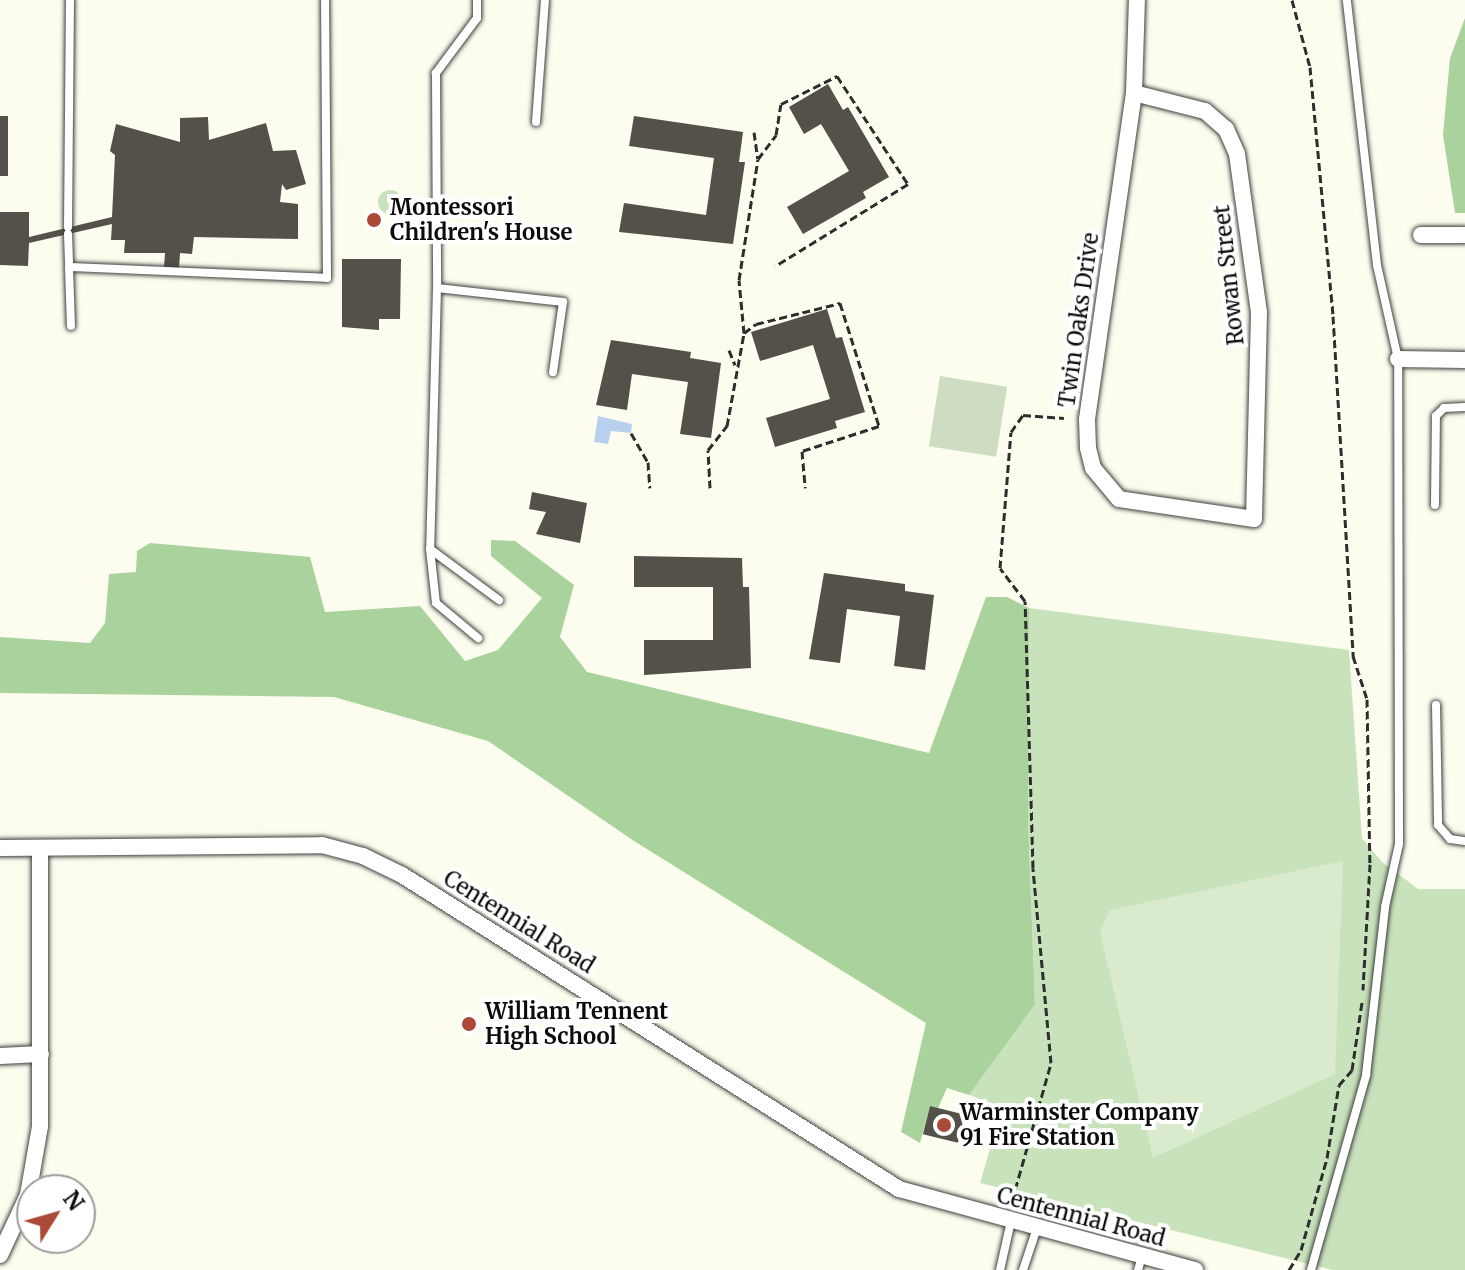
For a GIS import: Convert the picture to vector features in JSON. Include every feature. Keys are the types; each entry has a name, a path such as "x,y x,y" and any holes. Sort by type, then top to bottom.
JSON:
{"street":[{"name":"Twin Oaks Drive","path":"1137,0 1134,93 1087,419 1093,468 1119,499 1134,505 1254,519"},
{"name":"Rowan Street","path":"1134,93 1205,111 1226,129 1237,154 1259,313 1254,519"},
{"path":"1421,235 1465,235"},
{"path":"1398,359 1465,360"},
{"name":"Centennial Road","path":"0,848 322,845 363,856 415,883 899,1189 1037,1228 1140,1263 1195,1270"},
{"path":"0,1255 31,1181 40,1126 40,848"},
{"path":"0,1056 41,1054"}],"lane":[{"path":"70,0 68,231 71,326"},
{"path":"69,267 327,278 325,0"},
{"path":"477,0 477,18 436,73 437,288 430,549 436,603 478,638"},
{"path":"536,122 545,0"},
{"path":"1311,1270 1366,1075 1385,907 1399,844 1398,359 1377,265 1347,0"},
{"path":"437,288 563,302 553,372"},
{"path":"1435,505 1436,416 1444,408 1465,407"},
{"path":"430,549 499,600"},
{"path":"1436,705 1438,825 1450,839 1465,841"},
{"path":"1000,1270 1011,1221"},
{"path":"1023,1270 1037,1228"}],"path":[{"path":"1289,1270 1301,1250 1327,1158 1339,1085 1352,1070 1370,864 1367,699 1351,641 1333,316 1310,67 1292,0"},
{"path":"758,159 776,135 781,104 837,76 908,184 775,266"},
{"path":"710,488 708,450 727,426 735,365 744,333 739,280 758,159 754,132"},
{"path":"744,333 756,324 840,303 879,426 802,451 805,488"},
{"path":"743,320 756,324"},
{"path":"729,350 735,365"},
{"path":"1012,1201 1051,1063 1033,868 1025,601 1000,568 1011,432 1023,415 1064,418"},
{"path":"631,433 648,462 650,488"}],"green space":[{"path":"1465,18 1465,213 1455,213 1443,135 1450,58"},
{"path":"390,190 398,194 402,202 398,210 390,214 382,210 378,202 382,194"},
{"path":"940,376 1007,387 996,457 929,446"},
{"path":"491,540 515,541 574,585 560,637 587,672 929,753 986,597 1007,597 1029,608 1028,820 1035,1004 969,1095 947,1088 938,1108 930,1106 920,1143 901,1132 926,1023 634,841 488,741 334,697 0,693 0,637 90,643 105,623 109,574 136,572 137,551 150,543 310,557 325,612 420,606 465,661 498,650 542,598 491,556"},
{"path":"1029,608 1349,650 1362,838 1382,862 1418,889 1465,889 1465,1270 1333,1270 980,1183 1002,1107 969,1095 1035,1003 1028,820"},
{"path":"1343,861 1335,1074 1153,1158 1100,932 1110,910"}],"water":[{"path":"598,416 632,424 631,433 611,431 608,444 594,442"}],"building":[{"path":"828,84 843,110 848,107 889,177 863,192 866,198 803,234 787,207 849,171 821,124 804,134 789,107"},
{"path":"0,116 8,116 8,176 0,176"},
{"path":"634,116 743,132 739,162 745,162 733,244 619,232 624,203 706,215 714,158 629,146"},
{"path":"208,117 209,140 266,123 273,151 296,150 306,184 286,190 282,184 280,202 298,204 298,239 194,237 192,254 180,253 179,269 164,267 165,253 124,253 125,240 111,240 112,224 29,243 28,266 0,265 0,212 29,212 29,237 112,217 115,155 110,151 116,124 180,142 180,118"},
{"path":"342,259 401,259 400,319 379,319 379,330 342,327"},
{"path":"827,309 836,338 842,337 865,412 835,421 837,428 775,447 766,418 830,399 813,345 760,361 751,332"},
{"path":"611,340 691,352 690,358 721,363 711,438 680,434 688,382 632,374 627,410 596,405"},
{"path":"532,492 587,503 580,543 536,534 546,512 529,509"},
{"path":"634,556 742,558 743,587 749,587 751,668 644,675 644,640 713,640 713,587 634,587"},
{"path":"824,573 905,584 905,591 934,595 925,670 894,666 900,616 847,609 840,663 809,659"},
{"name":"Warminster Company 91 Fire Station","path":"930,1106 965,1115 958,1143 923,1134"}],"place":[{"name":"Montessori Children's House","path":"374,220"},
{"name":"William Tennent High School","path":"469,1024"},
{"name":"Warminster Company 91 Fire Station","path":"944,1125"}]}
